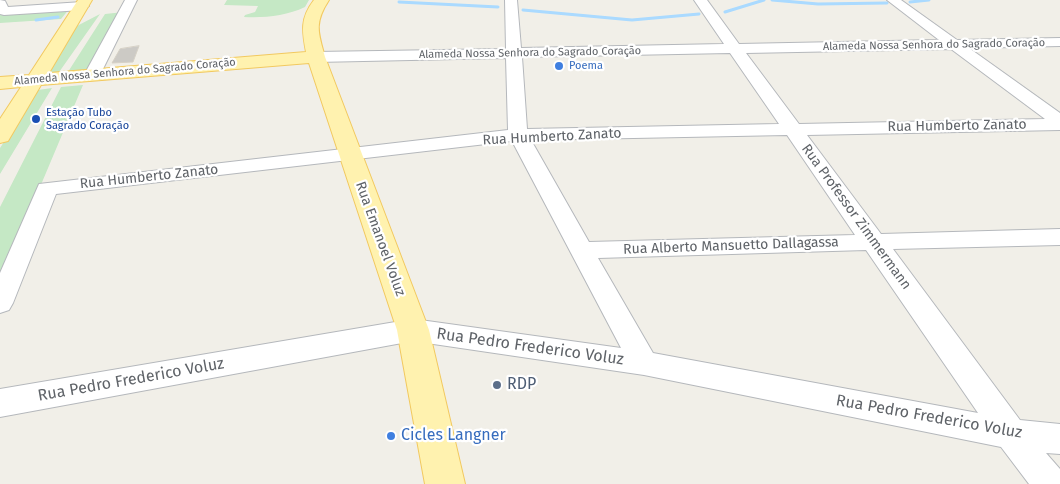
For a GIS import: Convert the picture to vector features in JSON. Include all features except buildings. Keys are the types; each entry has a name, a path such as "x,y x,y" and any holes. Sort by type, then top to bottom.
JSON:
{"main road":[{"name":"Rua Emanoel Voluz","path":"322,0 311,13 308,22 316,57 413,330 445,484"},
{"path":"0,136 37,80 83,3"},
{"name":"Alameda Nossa Senhora do Sagrado Coração","path":"0,82 316,57"}],"street":[{"path":"92,75 131,0"},
{"path":"511,0 518,136 644,363"},
{"name":"Rua Professor Zimmermann","path":"700,0 1011,434 1050,484"},
{"path":"893,0 1060,123"},
{"path":"2,8 83,3"},
{"name":"Alameda Nossa Senhora do Sagrado Coração","path":"316,57 1060,42"},
{"name":"Rua Humberto Zanato","path":"0,303 47,189 518,136 1060,123"},
{"name":"Rua Alberto Mansuetto Dallagassa","path":"582,250 1060,237"},
{"name":"Rua Pedro Frederico Voluz","path":"0,403 413,330 644,363 1011,434 1060,439"}],"green space":[{"path":"227,0 309,0 305,7 275,16 244,17 255,12 258,6 224,5"},
{"path":"70,8 61,19 0,23 0,15"},
{"path":"124,12 89,73 66,75 105,14"},
{"path":"100,14 57,75 43,76 73,28"},
{"path":"83,85 0,282 0,207 61,87"},
{"path":"52,88 0,174 0,148 38,90"}],"waterway":[{"path":"725,12 764,0"},
{"path":"772,0 818,4 887,3"},
{"path":"910,2 929,0"},
{"path":"399,2 498,7"},
{"path":"523,10 632,20 699,14"},
{"path":"36,20 58,17"}],"place":[{"name":"Poema","path":"559,66"},
{"name":"Estação Tubo Sagrado Coração","path":"36,119"},
{"name":"RDP","path":"497,385"},
{"name":"Cicles Langner","path":"391,436"}]}
